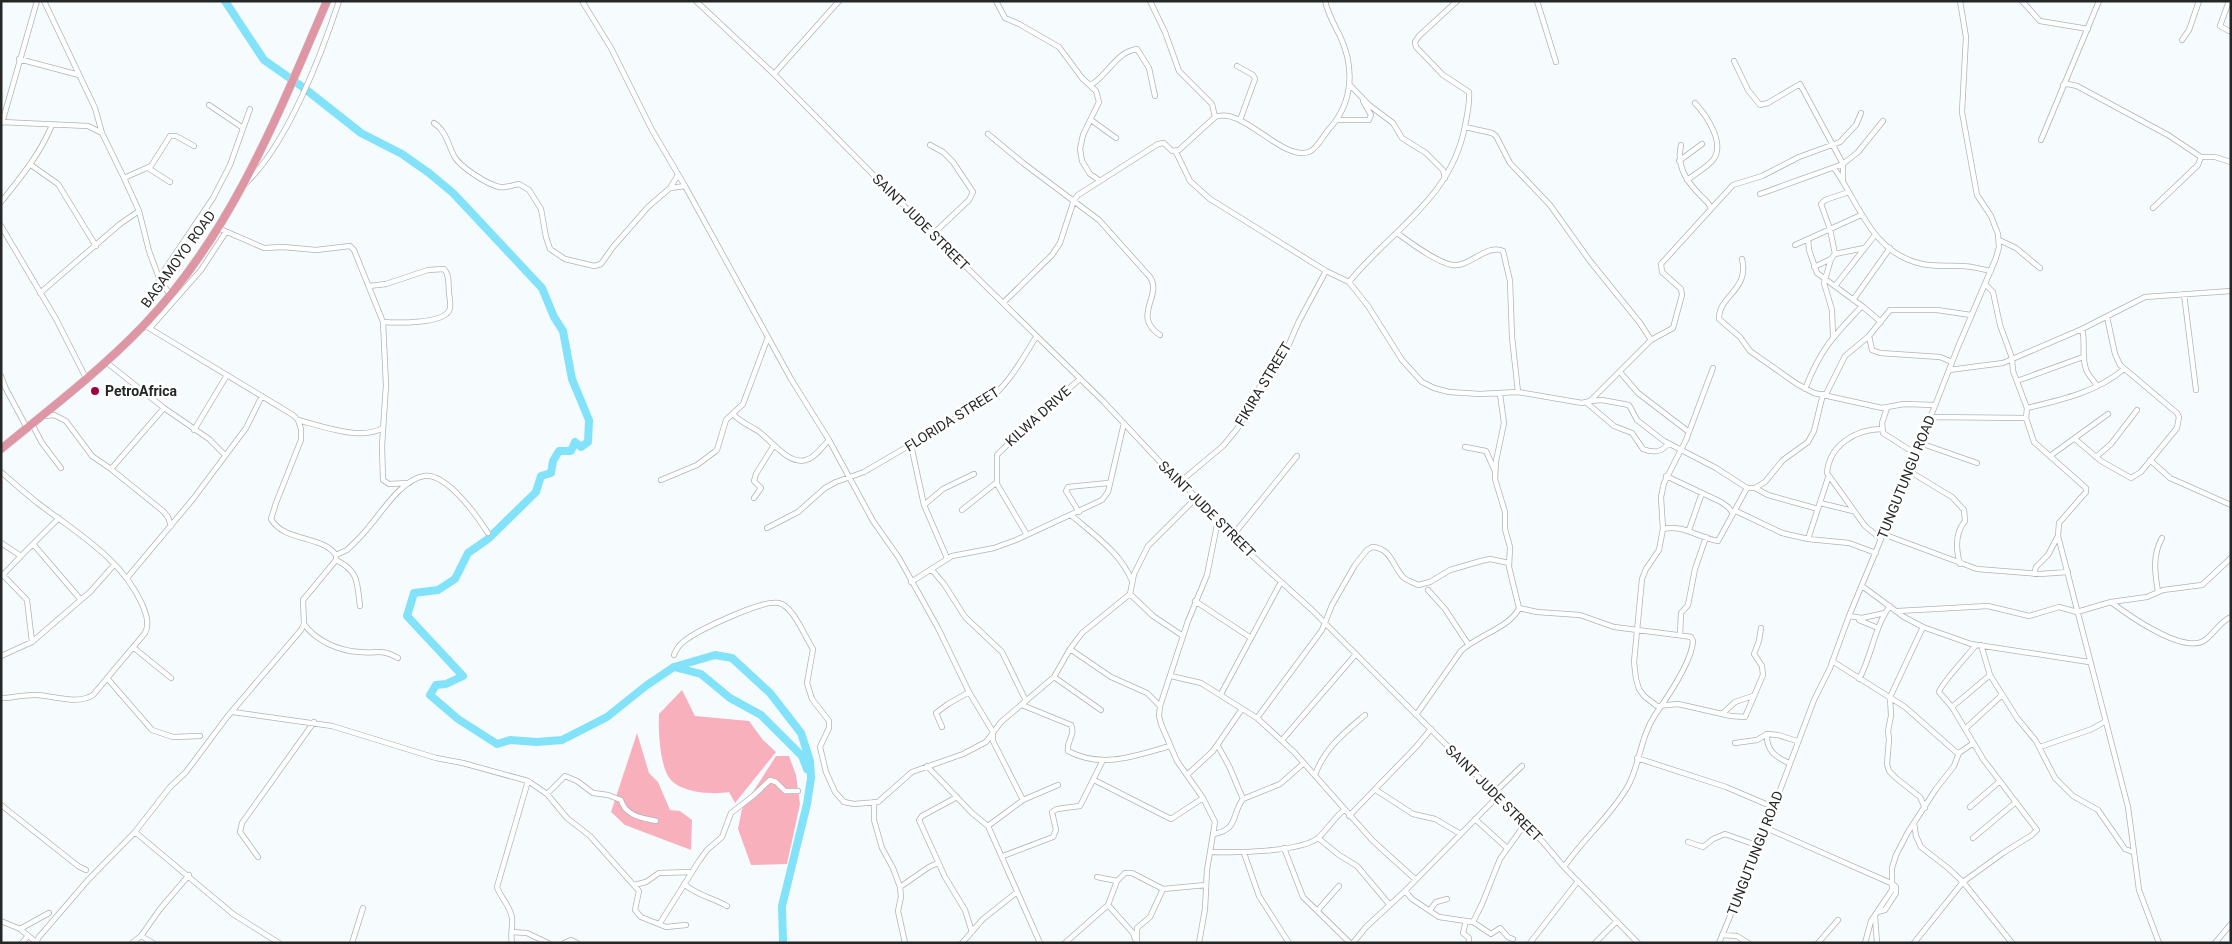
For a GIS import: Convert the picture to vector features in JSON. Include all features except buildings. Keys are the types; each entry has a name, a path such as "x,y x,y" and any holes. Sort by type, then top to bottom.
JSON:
{"highway":[{"name":"BAGAMOYO ROAD","path":"1,449 147,327 222,230 304,55 327,1"}],"street":[{"path":"37,1 2,123 88,126 102,133"},
{"path":"44,1 95,108 102,133 138,212 159,278 170,295"},
{"path":"244,185 268,157 283,133 308,80 339,1"},
{"path":"582,1 611,48 652,130 686,186 791,379 829,440 873,521 898,558 938,628 969,692 993,732 993,741 1006,763 1023,800"},
{"name":"SAINT JUDE STREET","path":"696,1 774,74 1080,379 1180,482 1234,534 1246,550 1326,624 1525,824 1564,868 1638,943"},
{"path":"774,74 839,1"},
{"path":"996,1 1005,18 1059,47 1082,78 1091,85 1099,96 1099,102 1084,135 1080,149 1082,161 1090,174 1099,180"},
{"path":"1150,1 1165,32 1174,61 1180,71 1212,104 1215,117"},
{"path":"1176,152 1188,144 1215,117 1226,115 1240,120 1276,144 1303,153 1314,149 1322,136 1337,120 1345,106 1350,85 1344,49 1324,1"},
{"path":"1349,282 1370,257 1397,234 1420,210 1445,178 1460,149 1470,99 1469,92 1443,75 1416,47 1415,42 1457,1"},
{"path":"1537,1 1556,62"},
{"path":"1960,1 1966,37 1962,112 1977,195 1991,216 1999,240 2016,248 2040,268"},
{"path":"2022,1 2040,21 2088,29"},
{"path":"2041,140 2099,1"},
{"path":"2182,40 2189,30 2199,1"},
{"path":"2229,1 2220,26 2229,31"},
{"path":"1091,85 1105,76 1118,57 1137,49 1149,68 1155,96"},
{"path":"19,59 79,75"},
{"path":"1734,61 1748,90 1760,105 1768,103 1800,84 1843,164 1843,180"},
{"path":"1237,66 1253,75 1255,79 1240,120"},
{"path":"1337,120 1369,120 1371,115 1361,98 1350,85"},
{"path":"2063,85 2077,86 2168,136 2201,157 2231,162"},
{"path":"1361,98 1393,123 1405,140 1426,152 1443,170 1445,178"},
{"path":"1687,180 1713,160 1716,150 1713,131 1706,117 1695,103"},
{"path":"209,105 243,128"},
{"path":"159,278 214,198 230,165 250,109"},
{"path":"1589,402 1651,340 1672,328 1682,295 1679,286 1662,272 1661,264 1733,185 1762,176 1799,157 1833,145 1850,132 1862,113"},
{"path":"1091,120 1116,138"},
{"path":"1760,194 1843,164 1858,152 1883,121"},
{"path":"434,123 444,132 458,162 468,169 495,186 503,187 519,184 530,190 541,210 550,249 565,259 594,266 598,266 648,207 670,188 678,175"},
{"path":"1,202 31,165 52,125"},
{"path":"1465,127 1492,133 1496,136 1510,163 1545,198 1590,261 1640,323 1651,340"},
{"path":"988,134 1099,220 1153,282 1147,314 1148,322 1152,330 1160,335"},
{"path":"124,178 148,168 155,162 170,136 176,136 194,146"},
{"path":"1003,303 1052,255 1060,244 1066,231 1074,200 1085,189 1161,143 1176,152 1190,180 1210,199 1326,271 1349,282 1368,306 1402,360 1422,382 1449,392 1500,394 1518,392 1589,402 1602,400 1629,405 1637,420 1668,444 1716,468 1746,488 1755,488 1768,495 1818,509"},
{"path":"930,144 943,152 953,162 973,192 969,200 933,234"},
{"path":"1679,161 1702,144"},
{"path":"1680,145 1679,161 1687,180 1708,203 1711,210"},
{"path":"2153,208 2198,165 2201,157"},
{"path":"31,165 56,181 96,246"},
{"path":"148,168 170,182"},
{"path":"1834,168 1843,180 1861,215 1875,236 1890,248 1924,264 1964,266 1991,271"},
{"path":"670,188 686,186"},
{"path":"1835,254 1822,204 1825,200 1849,192"},
{"path":"40,293 120,224 138,212"},
{"path":"1795,244 1861,215"},
{"path":"1,226 56,319 86,378"},
{"path":"383,428 371,432 354,432 298,420 262,396 147,327 201,270 222,230 264,248 283,247 316,250 350,246 354,250 383,322 386,385 383,428 383,480 389,484 409,483"},
{"path":"1397,234 1452,266 1465,264 1491,251 1499,249 1504,251 1510,281 1512,336 1518,392"},
{"path":"1835,286 1875,236"},
{"path":"1808,239 1814,268 1817,273 1881,322"},
{"name":"TUNGUTUNGU ROAD","path":"1718,943 1759,846 1797,741 1876,553 1892,505 1909,471 1971,315 1991,271 1996,258 1999,240"},
{"path":"1833,336 1832,310 1824,278 1835,254 1864,248"},
{"path":"1853,300 1890,248"},
{"path":"1742,259 1744,274 1722,310 1719,319 1740,337 1750,351 1805,389 1868,406 1887,408 1904,404 1935,405"},
{"path":"1814,268 1831,260"},
{"path":"369,286 386,284 434,269 444,269 447,274 450,304 448,312 424,321 383,322"},
{"name":"FIKIRA STREET","path":"1180,482 1223,446 1233,434 1249,410 1265,375 1286,351 1299,321 1326,271"},
{"path":"1985,284 1993,292 2000,325 2012,358 2026,408 2026,418 2034,442 2087,490 2059,523 2058,536 2128,807 2139,890 2159,943"},
{"path":"1949,370 2003,363 2082,329 2145,297 2231,291"},
{"path":"2184,294 2196,390"},
{"path":"1805,389 1814,363 1833,336 1862,306"},
{"path":"1755,488 1765,482 1784,460 1808,442 1814,431 1824,394 1845,356 1869,336 1887,312 1894,309 1946,310 1971,315"},
{"path":"2075,439 2096,457 2132,478 2141,472 2177,428 2180,417 2124,369 2117,360 2106,317"},
{"path":"2082,329 2084,340 2083,358 2087,372 2097,386"},
{"path":"1869,336 1872,350 1880,353 1940,357 1952,362"},
{"path":"661,480 683,472 713,455 717,450 726,420 743,404 768,337"},
{"name":"FLORIDA STREET","path":"767,528 798,512 825,488 864,472 992,396 1016,370 1036,337"},
{"path":"2017,381 2083,358"},
{"path":"105,361 164,408 209,439 225,455"},
{"path":"1713,368 1681,451 1666,476 1661,497 1663,530 1659,550 1646,569 1642,579 1639,629 1634,662 1636,679 1644,696 1657,706 1678,704 1722,714 1745,716 1762,675 1762,666 1754,654 1761,628"},
{"path":"2026,408 2047,404 2097,386 2124,369"},
{"path":"1620,372 1638,392 1689,432"},
{"path":"194,430 227,375"},
{"path":"1,376 6,389 29,426 61,468"},
{"name":"KILWA DRIVE","path":"1027,535 997,482 996,458 999,452 1053,401 1080,379"},
{"path":"1495,472 1504,423 1500,394"},
{"path":"127,578 193,499 246,428 262,396"},
{"path":"1589,402 1614,426 1632,433 1643,449 1657,452 1663,450 1668,444"},
{"path":"112,469 164,408"},
{"path":"1887,408 1882,429 1888,438 1916,454"},
{"path":"2096,457 2111,444 2137,410"},
{"path":"733,414 762,434 785,454 805,461 829,440"},
{"path":"2050,456 2108,414"},
{"path":"41,416 54,415 66,421 92,456 112,469 166,514 171,526"},
{"path":"1930,417 2026,418"},
{"path":"298,420 301,429 301,440 271,519 274,524 284,530 329,547 336,558 353,570 357,582 360,606"},
{"path":"911,582 932,570 947,558 994,548 1079,512 1102,500 1108,492 1108,483 1124,423"},
{"path":"1808,539 1828,478 1829,462 1840,444 1872,429 1882,429"},
{"path":"1920,443 1957,458 1977,463"},
{"path":"754,498 761,488 754,481 756,474 774,445"},
{"path":"911,445 924,505 947,558"},
{"path":"1416,715 1468,644 1514,616 1519,608 1509,563 1510,547 1505,529 1505,512 1495,472 1486,451 1465,447"},
{"path":"1234,534 1297,456"},
{"path":"2150,460 2170,478 2213,499 2231,505"},
{"path":"1909,471 1952,497 1964,510 1965,521 1960,527 1958,536 1960,564"},
{"path":"1,472 96,547 127,578 148,621 145,633 134,648 88,698 67,699 38,695 1,698"},
{"path":"924,505 943,489 974,474"},
{"path":"1,921 20,929 27,937 36,942 88,880 135,832 304,624 303,600 336,558 347,550 394,496 409,483 424,476 437,479 464,500 488,533"},
{"path":"1666,476 1702,493 1734,512 1782,533 1808,539 1849,543 1876,553"},
{"path":"1828,478 1872,533 1960,564 1996,572 2034,574 2068,572"},
{"path":"962,510 997,482"},
{"path":"1079,512 1066,491 1068,487 1108,483"},
{"path":"1663,530 1672,528 1689,530 1713,540 1720,539 1728,520 1746,488"},
{"path":"1689,530 1702,493"},
{"path":"674,655 682,642 748,609 768,602 784,605 796,618 813,648 807,683 812,699 829,721 828,728 822,739 820,751 835,792 844,802 854,804 878,802 906,776 927,766 963,754 986,742 993,732 1054,677 1070,649 1082,633 1130,594 1134,574 1148,546 1196,498"},
{"path":"1820,503 1853,511"},
{"path":"1071,515 1110,549 1123,565 1132,583"},
{"path":"32,642 26,600 2,574 34,545 59,518"},
{"path":"1198,943 1205,909 1206,885 1215,822 1203,798 1176,761 1159,716 1160,706 1183,636 1195,601 1207,575 1218,520"},
{"path":"2034,574 2036,567 2048,555 2058,536"},
{"path":"1680,635 1681,613 1688,605 1695,569 1706,537"},
{"path":"2158,592 2154,564 2157,546 2162,538"},
{"path":"1,543 21,556"},
{"path":"34,545 81,600"},
{"path":"1257,718 1326,624 1332,605 1367,550 1372,548 1384,550 1403,576 1418,584 1430,582 1450,570 1481,561 1490,560 1509,563"},
{"path":"1898,611 1988,606 2029,616 2059,607 2077,612 2111,602 2147,597 2158,592 2202,585 2231,558"},
{"path":"1,656 32,642 101,582 114,565"},
{"path":"932,570 944,584 965,617 1002,652 1024,703 1071,725 1074,732 1068,746 1068,751 1080,757 1102,762 1170,746"},
{"path":"1221,694 1281,582"},
{"path":"1862,586 1904,617 1924,627 1978,645 2089,662"},
{"path":"1428,590 1444,609 1468,644"},
{"path":"1130,594 1153,616 1183,636"},
{"path":"1195,601 1251,638"},
{"path":"2111,602 2141,623 2170,637 2189,643 2205,640 2217,626 2231,617"},
{"path":"1859,679 1869,657 1878,628 1885,612 1890,606"},
{"path":"1519,608 1537,612 1580,615 1614,627 1691,637 1693,645 1662,706 1649,725 1631,778 1622,795 1564,868"},
{"path":"1856,618 1885,612"},
{"path":"1849,616 1878,628"},
{"path":"304,624 320,639 342,649 362,652 381,651 398,658"},
{"path":"1924,627 1890,697 1887,767 1900,781 1920,797 1924,808"},
{"path":"1978,645 1990,675 2040,748 2050,772 2059,784 2073,796 2096,809 2124,847 2133,852"},
{"path":"1914,943 1963,882 2035,833 2036,828 1972,744 1952,707 1939,692 1939,689 1978,645"},
{"path":"134,648 171,678"},
{"path":"1070,649 1111,678 1147,693 1160,706"},
{"path":"1282,740 1356,654"},
{"path":"1832,661 1906,707 1953,750 1959,752"},
{"path":"1952,707 1990,675"},
{"path":"1171,676 1201,683 1257,718 1304,763 1373,841 1415,879"},
{"path":"1054,677 1102,710"},
{"path":"107,678 152,730 173,737 200,736"},
{"path":"942,727 936,713 939,709 969,692"},
{"path":"1965,729 2002,695"},
{"path":"1722,714 1735,702 1753,696"},
{"path":"1187,775 1210,756 1242,709"},
{"path":"233,712 264,718 314,722 394,744 436,758 463,763 528,781 547,794 556,807 590,836 634,886 639,895 635,906 637,913 641,917 671,928 686,924"},
{"path":"1315,775 1323,757 1345,732 1365,715"},
{"path":"2040,748 2092,729 2106,721"},
{"path":"258,856 240,832 242,823 314,722"},
{"path":"1350,816 1376,790 1430,729"},
{"path":"1734,743 1757,740 1767,734 1797,741"},
{"path":"1767,734 1771,752 1789,763"},
{"path":"1865,943 1869,926 1876,914 1885,910 1896,893 1896,887 1893,884 1893,862 1914,823 1954,766 1959,752 1972,744"},
{"path":"1214,834 1223,832 1234,822 1243,799 1218,746"},
{"path":"1637,758 1726,788 1773,807"},
{"path":"1003,856 1053,837 1056,830 1052,812 1057,809 1080,806 1102,762"},
{"path":"1243,799 1280,784 1304,763"},
{"path":"927,766 972,813 988,826 1003,856 1040,943"},
{"path":"1353,943 1366,927 1405,891 1459,833 1475,819 1522,766"},
{"path":"547,794 565,776 577,781 592,793 608,795 621,800 624,808 634,815 656,822"},
{"path":"660,923 691,872 707,850 722,837 731,813 753,796 766,782 772,780 785,791 798,792"},
{"path":"1094,780 1171,819 1203,798"},
{"path":"512,943 512,919 506,900 498,888 528,781"},
{"path":"1970,807 2000,781"},
{"path":"988,826 1023,800 1058,785"},
{"path":"1376,790 1408,812 1435,819 1459,833"},
{"path":"957,797 922,816 919,820 938,863 965,910 972,932"},
{"path":"874,802 874,820 882,848 893,868 900,887 898,914 905,943"},
{"path":"1972,838 2016,802"},
{"path":"1,805 71,861 86,870"},
{"path":"1212,852 1244,853 1303,844 1318,838 1344,810"},
{"path":"1475,819 1507,848"},
{"path":"1914,823 1916,836 1921,847 1963,882 2012,943"},
{"path":"1473,922 1500,859 1525,824"},
{"path":"1766,828 1893,884"},
{"path":"135,832 233,914 279,943"},
{"path":"1688,842 1703,847 1713,839 1725,834 1759,846"},
{"path":"1318,838 1339,855 1357,866 1389,904"},
{"path":"1284,848 1299,891 1307,902 1318,910 1326,922 1350,943"},
{"path":"1244,853 1259,896 1289,943"},
{"path":"900,887 938,863"},
{"path":"634,886 646,882 658,873 691,872"},
{"path":"1065,943 1108,905 1117,881 1125,873 1132,873 1162,889 1206,885"},
{"path":"132,943 141,936 160,908 188,875"},
{"path":"1097,877 1117,881"},
{"path":"1530,943 1578,881"},
{"path":"684,884 690,889 727,906"},
{"path":"1318,910 1339,886"},
{"path":"1137,943 1137,928 1150,917 1162,889"},
{"path":"1405,891 1439,918 1473,922 1490,934 1502,929 1508,937 1514,938"},
{"path":"962,943 997,906 1017,892"},
{"path":"1430,910 1436,902 1447,899"},
{"path":"1108,905 1133,933 1137,943"},
{"path":"352,943 363,908"},
{"path":"20,929 49,913"},
{"path":"1876,914 1877,943"},
{"path":"1595,943 1617,920"},
{"path":"1818,943 1838,920"},
{"path":"1466,921 1464,933 1469,938 1469,943"},
{"path":"2215,943 2231,924"},
{"path":"512,932 526,933 548,943"},
{"path":"1722,935 1737,936 1748,943"},
{"path":"141,936 152,943"},
{"path":"22,943 27,937"},
{"path":"564,943 571,940 577,943"}],"shaded area":[{"path":"682,690 695,716 749,721 763,740 776,752 735,803 729,792 705,793 679,786 673,782 665,770 659,737 659,714"},
{"path":"637,733 649,773 658,782 670,810 680,811 692,820 691,850 625,825 611,812"},
{"path":"776,756 789,756 796,775 800,804 787,864 751,865 738,829 742,809"}],"waterway":[{"path":"225,1 264,60 304,88 361,133 402,154 453,193 542,288 554,317 563,331 572,379 589,420 588,442 581,447 575,442 571,451 559,451 553,461 551,473 541,476 536,492 488,539 468,553 455,579 438,590 414,593 407,616 463,676 446,684 436,685 430,695 458,719 497,744 510,740 537,742 562,740 607,717 647,685 674,667 715,655 732,658 770,693 801,733 810,761 811,778 807,804 782,906 783,943"},
{"path":"674,667 701,674 730,698 761,715 802,756 807,769"}],"place":[{"name":"PetroAfrica","path":"95,391"}]}
